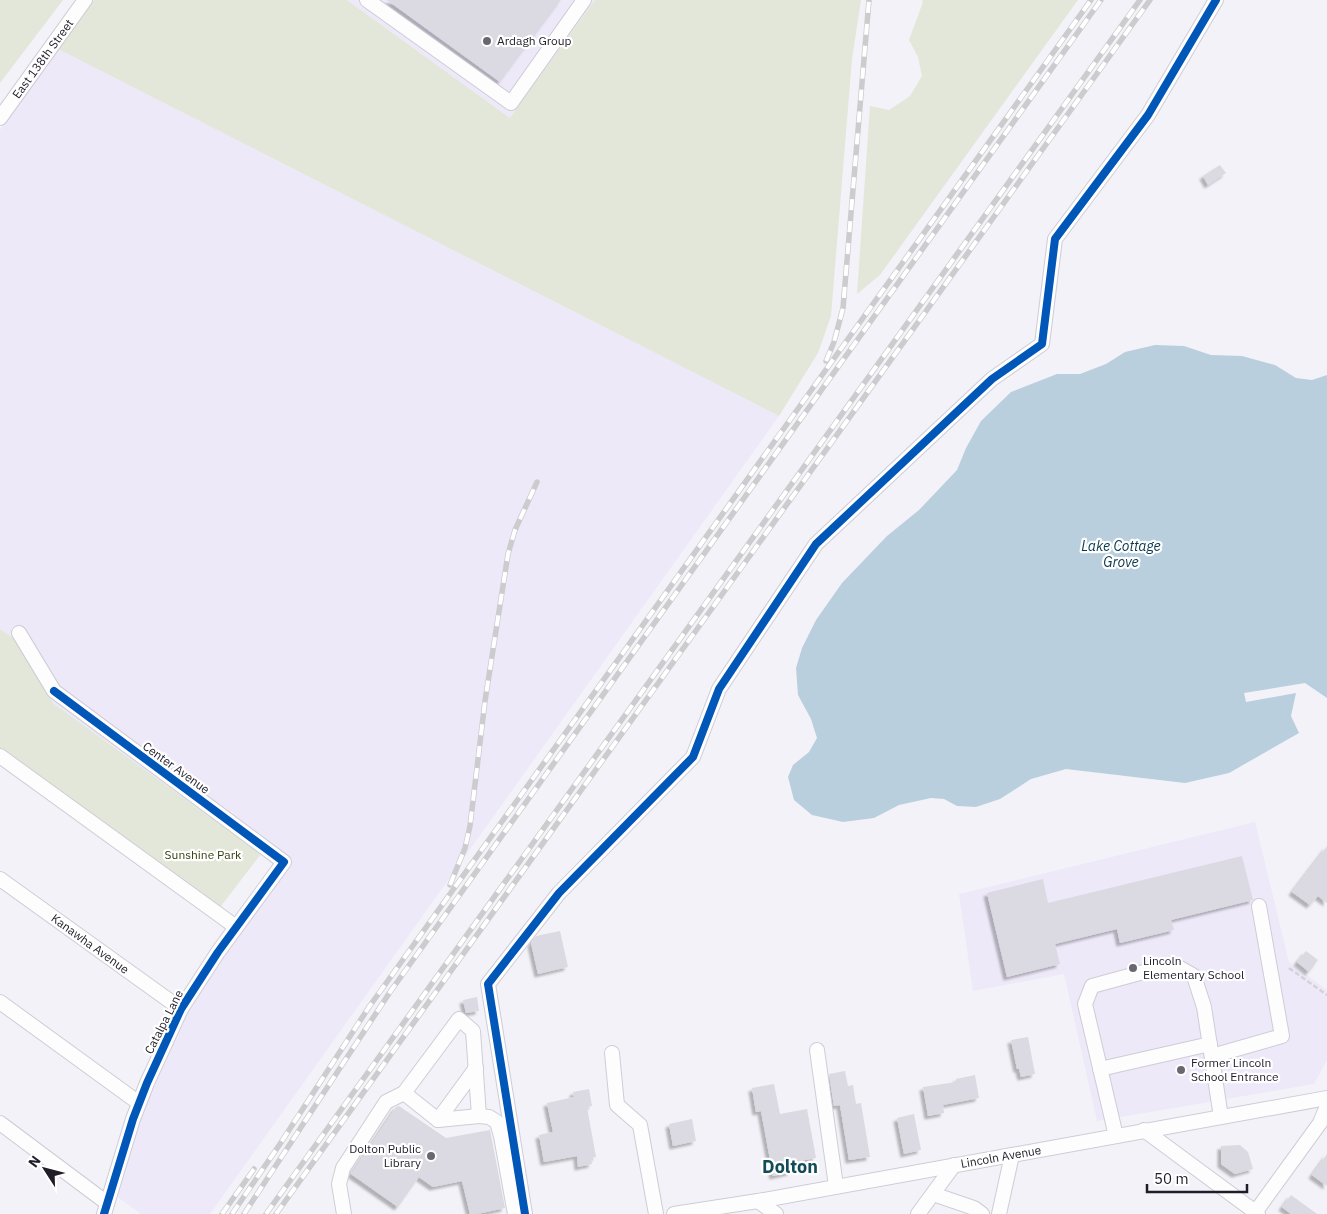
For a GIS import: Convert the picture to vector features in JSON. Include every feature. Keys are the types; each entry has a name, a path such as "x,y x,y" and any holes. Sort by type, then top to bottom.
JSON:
{"street":[{"name":"East 138th Street","path":"0,118 85,0"},
{"path":"367,0 511,103 584,0"},
{"path":"525,1214 488,984 559,893 693,758 719,689 816,544 992,379 1042,344 1055,239 1148,115 1216,0"},
{"name":"Center Avenue","path":"19,633 54,692 284,862"},
{"path":"0,756 236,927"},
{"name":"Catalpa Lane","path":"105,1208 139,1103 181,1009 208,965 284,862"},
{"name":"Kanawha Avenue","path":"0,880 181,1009"},
{"path":"1100,1069 1282,1036 1259,906"},
{"path":"1116,1136 1085,1004 1092,986 1173,964 1194,976 1204,1007 1221,1117"},
{"path":"0,1002 139,1103"},
{"path":"344,1214 339,1184 343,1168 386,1102 404,1093 459,1019 473,1031 480,1116"},
{"path":"816,1050 836,1186"},
{"path":"612,1053 617,1105 640,1125 656,1214"},
{"path":"438,1120 476,1068"},
{"path":"404,1093 438,1120 480,1116 489,1117 497,1122 515,1214"},
{"name":"Lincoln Avenue","path":"674,1214 711,1211 836,1186 1327,1098"},
{"path":"1144,1130 1256,1213 1320,1123 1327,1106"},
{"path":"0,1123 105,1208"},
{"path":"999,1214 1012,1155"},
{"path":"918,1214 954,1166"},
{"path":"933,1194 974,1208 982,1214"},
{"path":"758,1201 776,1214"}],"path":[{"path":"1290,968 1327,995"}],"shaded area":[{"path":"347,0 595,0 510,118"},
{"path":"58,49 779,416 210,1214 141,1214 115,1195 142,1106 169,1046 196,995 284,870 70,718 54,704 44,689 38,674 34,653 0,629 0,130"},
{"name":"Lincoln Elementary School","path":"1255,822 1289,962 1327,990 1327,1060 1314,1084 1097,1121 1064,974 973,991 959,894"}],"green space":[{"path":"0,0 63,0 0,83"},
{"path":"94,0 347,0 510,118 595,0 861,0 852,59 831,316 818,353 779,416 58,49"},
{"path":"922,0 1078,0 880,275 857,294 870,106 889,110 910,96 922,76 918,57 909,40 923,2"},
{"name":"Sunshine Park","path":"0,629 34,653 41,680 54,704 261,854 218,910 0,751"}],"water":[{"name":"Lake Cottage Grove","path":"1155,345 1184,346 1211,355 1242,356 1275,365 1296,378 1312,380 1327,375 1327,698 1305,683 1244,693 1246,702 1296,693 1291,716 1299,733 1229,773 1185,783 1066,769 1031,779 1000,799 976,807 957,806 944,799 931,798 899,805 874,818 843,822 812,815 794,800 788,777 793,765 809,752 817,738 811,719 798,695 796,668 802,648 816,620 842,583 887,536 919,510 957,470 966,448 981,421 1011,392 1057,374 1080,374 1106,364 1125,352"}],"building":[{"name":"Ardagh Group","path":"387,0 561,0 500,82"},
{"path":"1220,165 1226,173 1208,185 1203,176"},
{"path":"1327,846 1327,903 1318,896 1310,905 1292,892"},
{"path":"1242,856 1253,900 1171,920 1174,930 1120,943 1117,929 1055,944 1060,964 1007,977 987,893 1043,879 1048,903"},
{"path":"560,931 568,967 538,974 531,943 536,936"},
{"path":"1306,951 1318,960 1309,972 1297,962"},
{"path":"477,997 479,1011 466,1013 463,1000"},
{"path":"1028,1037 1035,1074 1021,1077 1019,1069 1017,1069 1011,1040"},
{"path":"845,1071 848,1086 853,1085 856,1104 861,1103 870,1157 849,1160 840,1105 834,1106 829,1074"},
{"path":"975,1075 979,1098 943,1105 944,1113 928,1116 923,1087 956,1082 956,1079"},
{"path":"774,1084 780,1114 807,1109 816,1158 789,1163 791,1172 773,1176 761,1111 756,1112 752,1088"},
{"path":"589,1089 592,1106 587,1107 596,1157 591,1158 592,1164 578,1167 577,1156 544,1162 539,1135 553,1132 547,1103 574,1097 573,1092"},
{"name":"Dolton Public Library","path":"399,1106 446,1138 490,1130 505,1208 470,1214 462,1181 433,1187 419,1177 398,1207 351,1174 396,1107"},
{"path":"914,1114 921,1150 904,1154 897,1118"},
{"path":"692,1119 696,1141 673,1146 669,1124"},
{"path":"1240,1145 1248,1152 1253,1169 1235,1174 1221,1164 1221,1146"},
{"path":"1327,1154 1327,1186 1312,1175"},
{"path":"1291,1195 1317,1214 1291,1214 1282,1207"}],"railway":[{"path":"826,361 834,342 843,308 869,0"},
{"path":"232,1214 369,1007 1091,0"},
{"path":"244,1214 390,992 1101,0"},
{"path":"266,1214 1140,0"},
{"path":"276,1214 1150,0"},
{"path":"450,885 465,848 470,826 485,701 508,554 515,530 537,482"},
{"path":"222,1214 254,1169"}],"cycle path":[{"path":"525,1214 488,984 559,893 693,757 719,689 816,544 992,379 1042,344 1055,239 1148,115 1216,0"},
{"path":"54,691 284,862 218,952 181,1009 147,1083 133,1119 104,1214"}],"place":[{"name":"Ardagh Group","path":"487,41"},
{"name":"Lincoln Elementary School","path":"1133,968"},
{"name":"Former Lincoln School Entrance","path":"1181,1070"},
{"name":"Dolton Public Library","path":"431,1156"}],"district":[{"name":"Dolton","path":"790,1167"}]}
